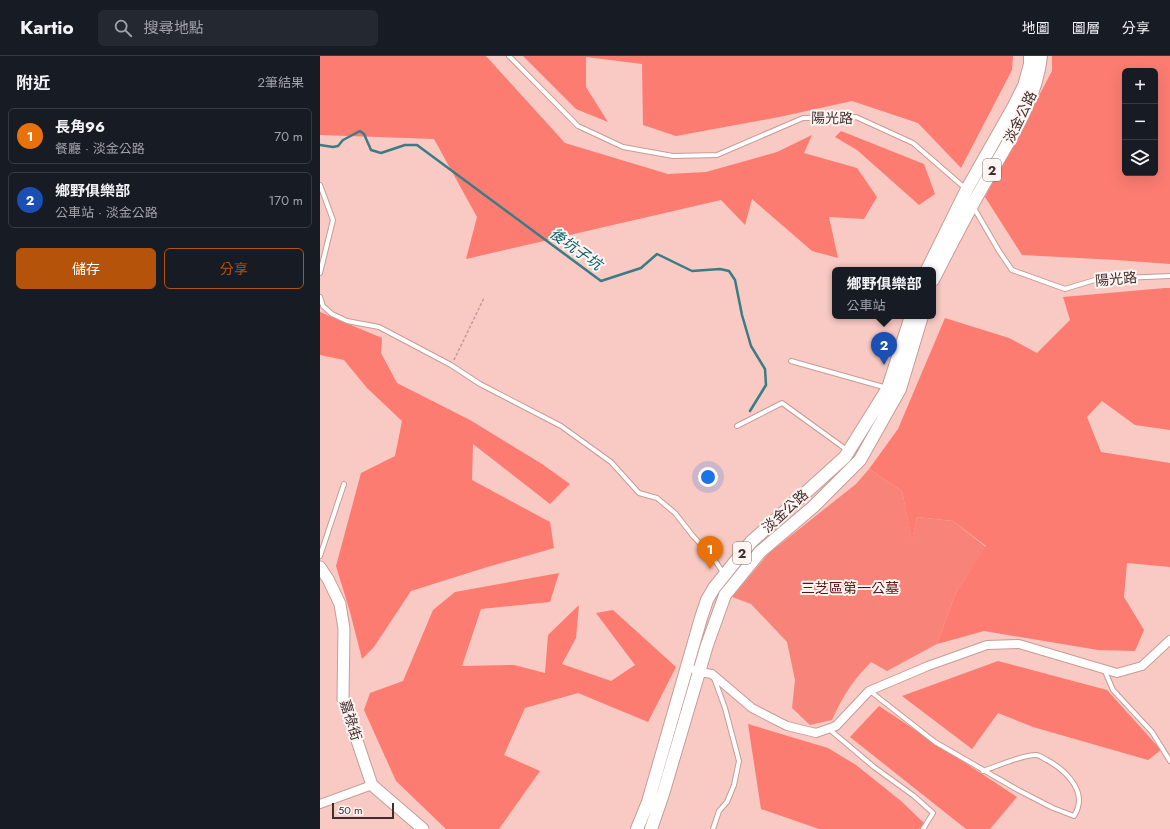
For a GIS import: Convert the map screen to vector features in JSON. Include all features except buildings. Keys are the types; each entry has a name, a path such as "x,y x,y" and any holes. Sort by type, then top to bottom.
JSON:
{"main road":[{"name":"淡金公路","path":"936,273 970,197 1024,86 1030,64 1030,56"},
{"name":"淡金公路","path":"929,267 970,197 1024,112 1037,80 1040,56"},
{"name":"淡金公路","path":"637,829 648,802 707,600 714,588 751,542 845,457 888,388 910,319"},
{"name":"淡金公路","path":"651,829 663,794 706,645 725,595 760,552 813,507 860,460 900,389 921,319"},
{"path":"818,481 828,492"}],"street":[{"name":"嘉祿街","path":"320,567 328,579 340,604 344,629 343,699 372,785"},
{"path":"688,665 699,672 712,674 752,708 788,726 816,733 836,726 870,691 928,666 987,645 1019,644 1118,673 1142,666 1170,640"},
{"path":"320,804 372,785 424,829"}],"lane":[{"name":"陽光路","path":"509,56 578,126 623,147 673,156 717,155 803,118 856,117 913,143 970,197 999,251 1012,270 1065,289 1098,279 1170,276"},
{"path":"320,185 333,220 320,273"},
{"path":"320,296 323,306 332,314 347,322 379,327 451,365 480,384 561,426 611,462 639,493 657,498 675,513 714,559 725,575"},
{"path":"791,361 888,388"},
{"path":"737,426 782,403 849,451"},
{"path":"320,556 344,484"},
{"path":"1104,669 1113,690 1152,732 1170,761"},
{"path":"712,674 724,708 739,761 734,785 727,802 718,811 713,829"},
{"path":"870,691 935,742 983,771 1053,808 1074,816 1077,810 1080,797 1074,782 1055,765 1037,755 1024,757 983,771"},
{"path":"829,729 874,767 914,796 933,813 924,829"}],"path":[{"path":"451,365 484,298"}],"green space":[{"name":"三芝區第一公墓","path":"869,469 902,491 912,540 917,517 953,521 986,547 956,592 937,644 887,671 871,662 849,689 832,720 810,725 792,708 795,680 787,642 751,604 732,597 769,553 856,484"}],"shaded area":[{"path":"320,56 486,56 565,143 668,174 706,172 777,152 812,135 804,153 857,168 877,197 864,219 829,217 838,258 812,251 752,199 745,225 721,200 466,259 477,217 434,139 320,135"},
{"path":"523,56 1013,56 1012,70 961,168 918,123 852,101 779,117 676,136 643,125 642,64 586,57 586,87 608,122 576,109"},
{"path":"1052,56 1170,56 1170,264 1022,255 985,197 1052,71"},
{"path":"841,131 924,164 935,194 919,205 857,150 835,137"},
{"path":"1170,288 1170,430 1135,425 1102,401 1087,417 1101,452 1170,463 1170,567 1127,563 1124,597 1144,630 1135,651 1098,650 984,631 937,644 956,592 986,546 953,521 917,517 912,541 902,491 869,469 898,429 945,318 1009,338 1037,353 1070,320 1063,297"},
{"path":"320,312 382,338 381,353 397,383 470,420 542,464 570,484 550,504 473,444 472,480 550,522 554,548 411,591 374,647 362,659 336,566 361,473 395,456 402,421 367,388 344,360 320,355"},
{"path":"559,573 550,602 481,609 462,666 514,665 545,673 548,635 579,605 576,638 562,664 611,681 635,665 596,613 613,610 676,667 648,722 578,693 525,708 504,755 540,771 499,829 446,829 396,781 364,710 370,693 403,681 433,610 455,592"},
{"path":"998,661 1107,690 1161,750 1148,760 1033,727 998,713 972,749 902,696"},
{"path":"879,706 1017,797 990,829 966,829 850,737"},
{"path":"748,724 828,748 856,765 901,801 925,824 919,829 819,829 761,809"}],"waterway":[{"name":"後坑子坑","path":"320,145 333,147 338,146 343,140 360,131 364,134 371,150 381,153 405,145 417,145 601,281 641,268 657,254 692,271 720,269 729,271 735,280 742,315 751,346 765,369 766,385 750,411"}],"place":[{"name":"鄉野俱樂部","path":"884,365"},
{"name":"長角96","path":"710,569"}]}
